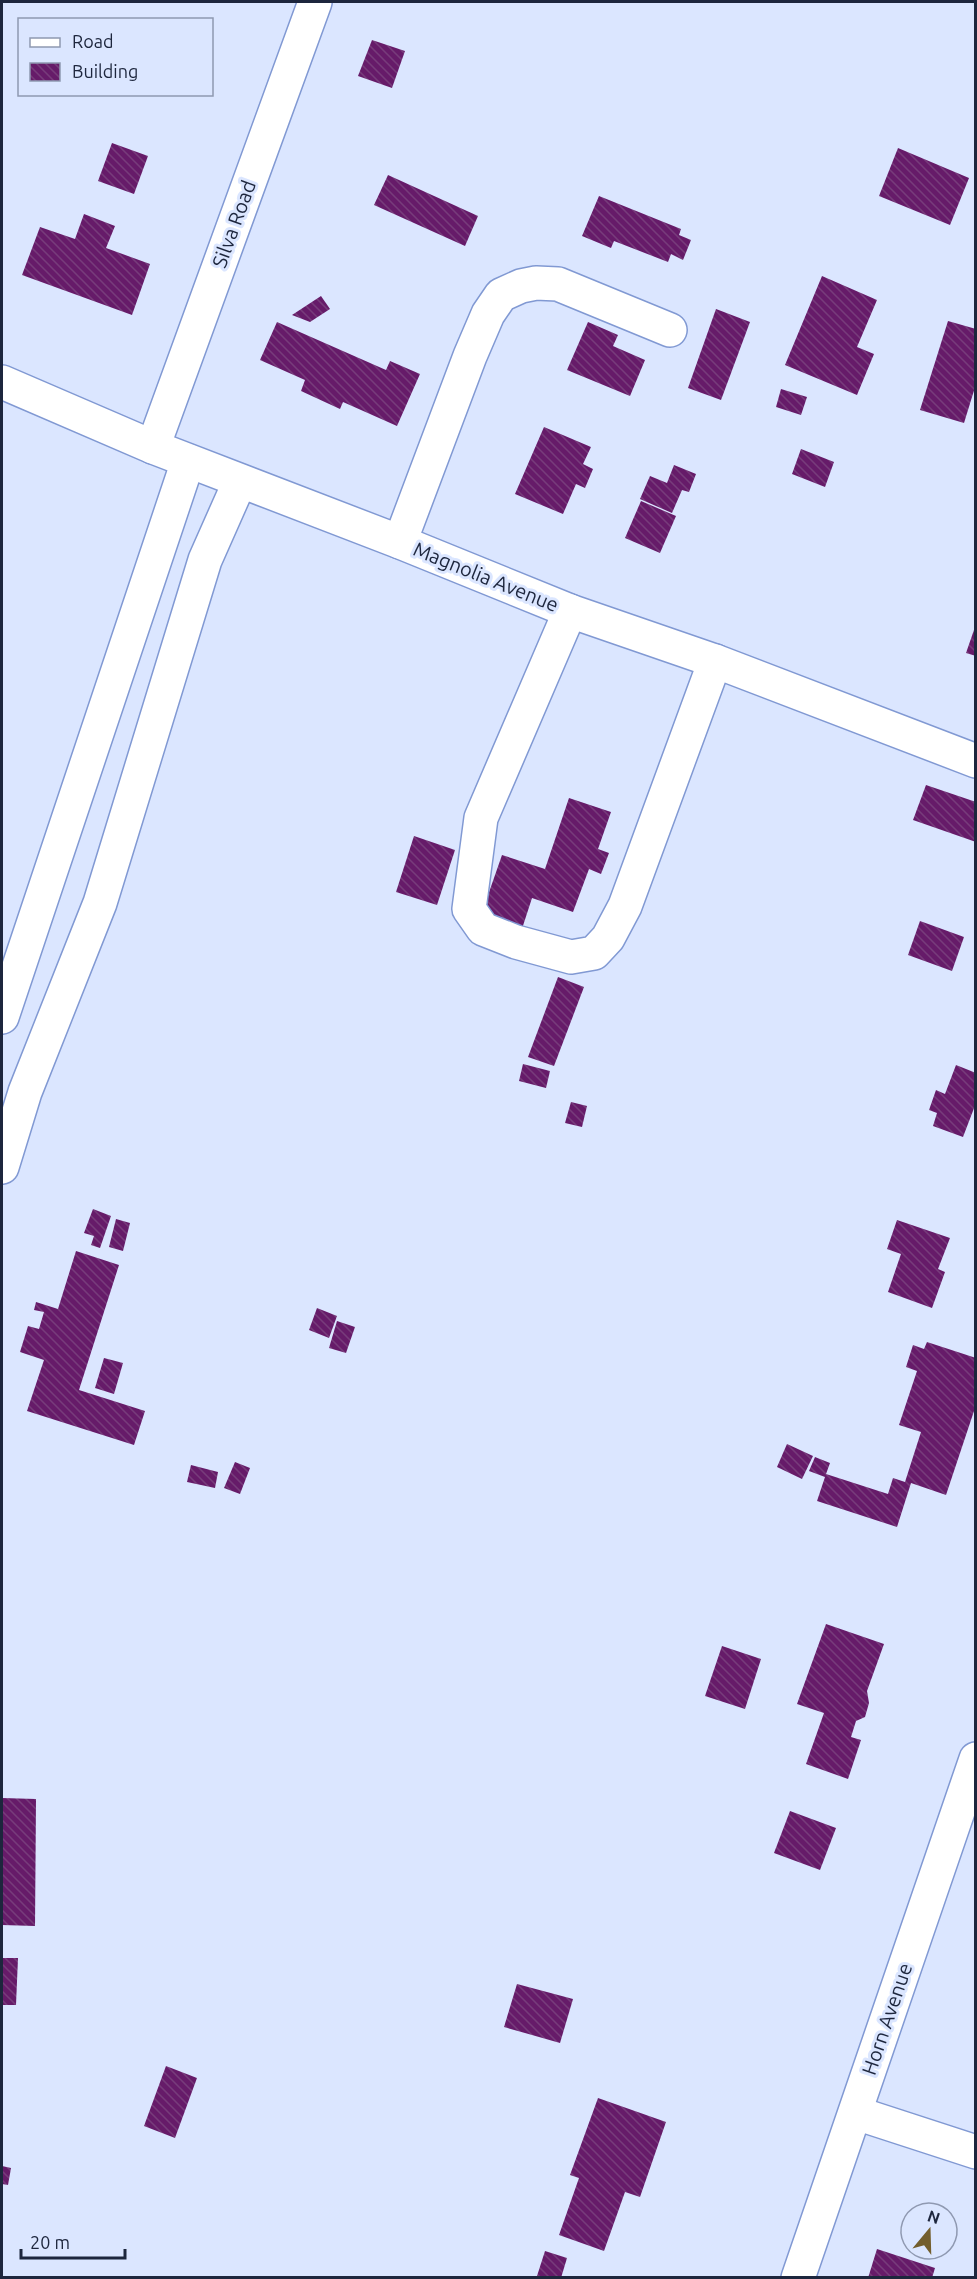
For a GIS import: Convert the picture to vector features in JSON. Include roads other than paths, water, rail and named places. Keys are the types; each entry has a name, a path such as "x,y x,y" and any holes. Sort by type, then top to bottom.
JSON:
{"street":[{"name":"Silva Road","path":"153,447 315,2"},
{"path":"400,542 470,356 488,314 501,295 521,286 536,283 558,284 670,330"},
{"name":"Magnolia Avenue","path":"2,382 153,447 400,542 570,611 716,662 975,761"},
{"path":"2,1017 188,461"},
{"path":"2,1167 25,1092 100,903 205,560 240,481"},
{"path":"570,611 481,818 469,909 483,929 516,942 571,957 594,953 608,938 625,906 716,662"},
{"name":"Horn Avenue","path":"798,2277 975,1759"},
{"path":"856,2112 975,2152"}]}
